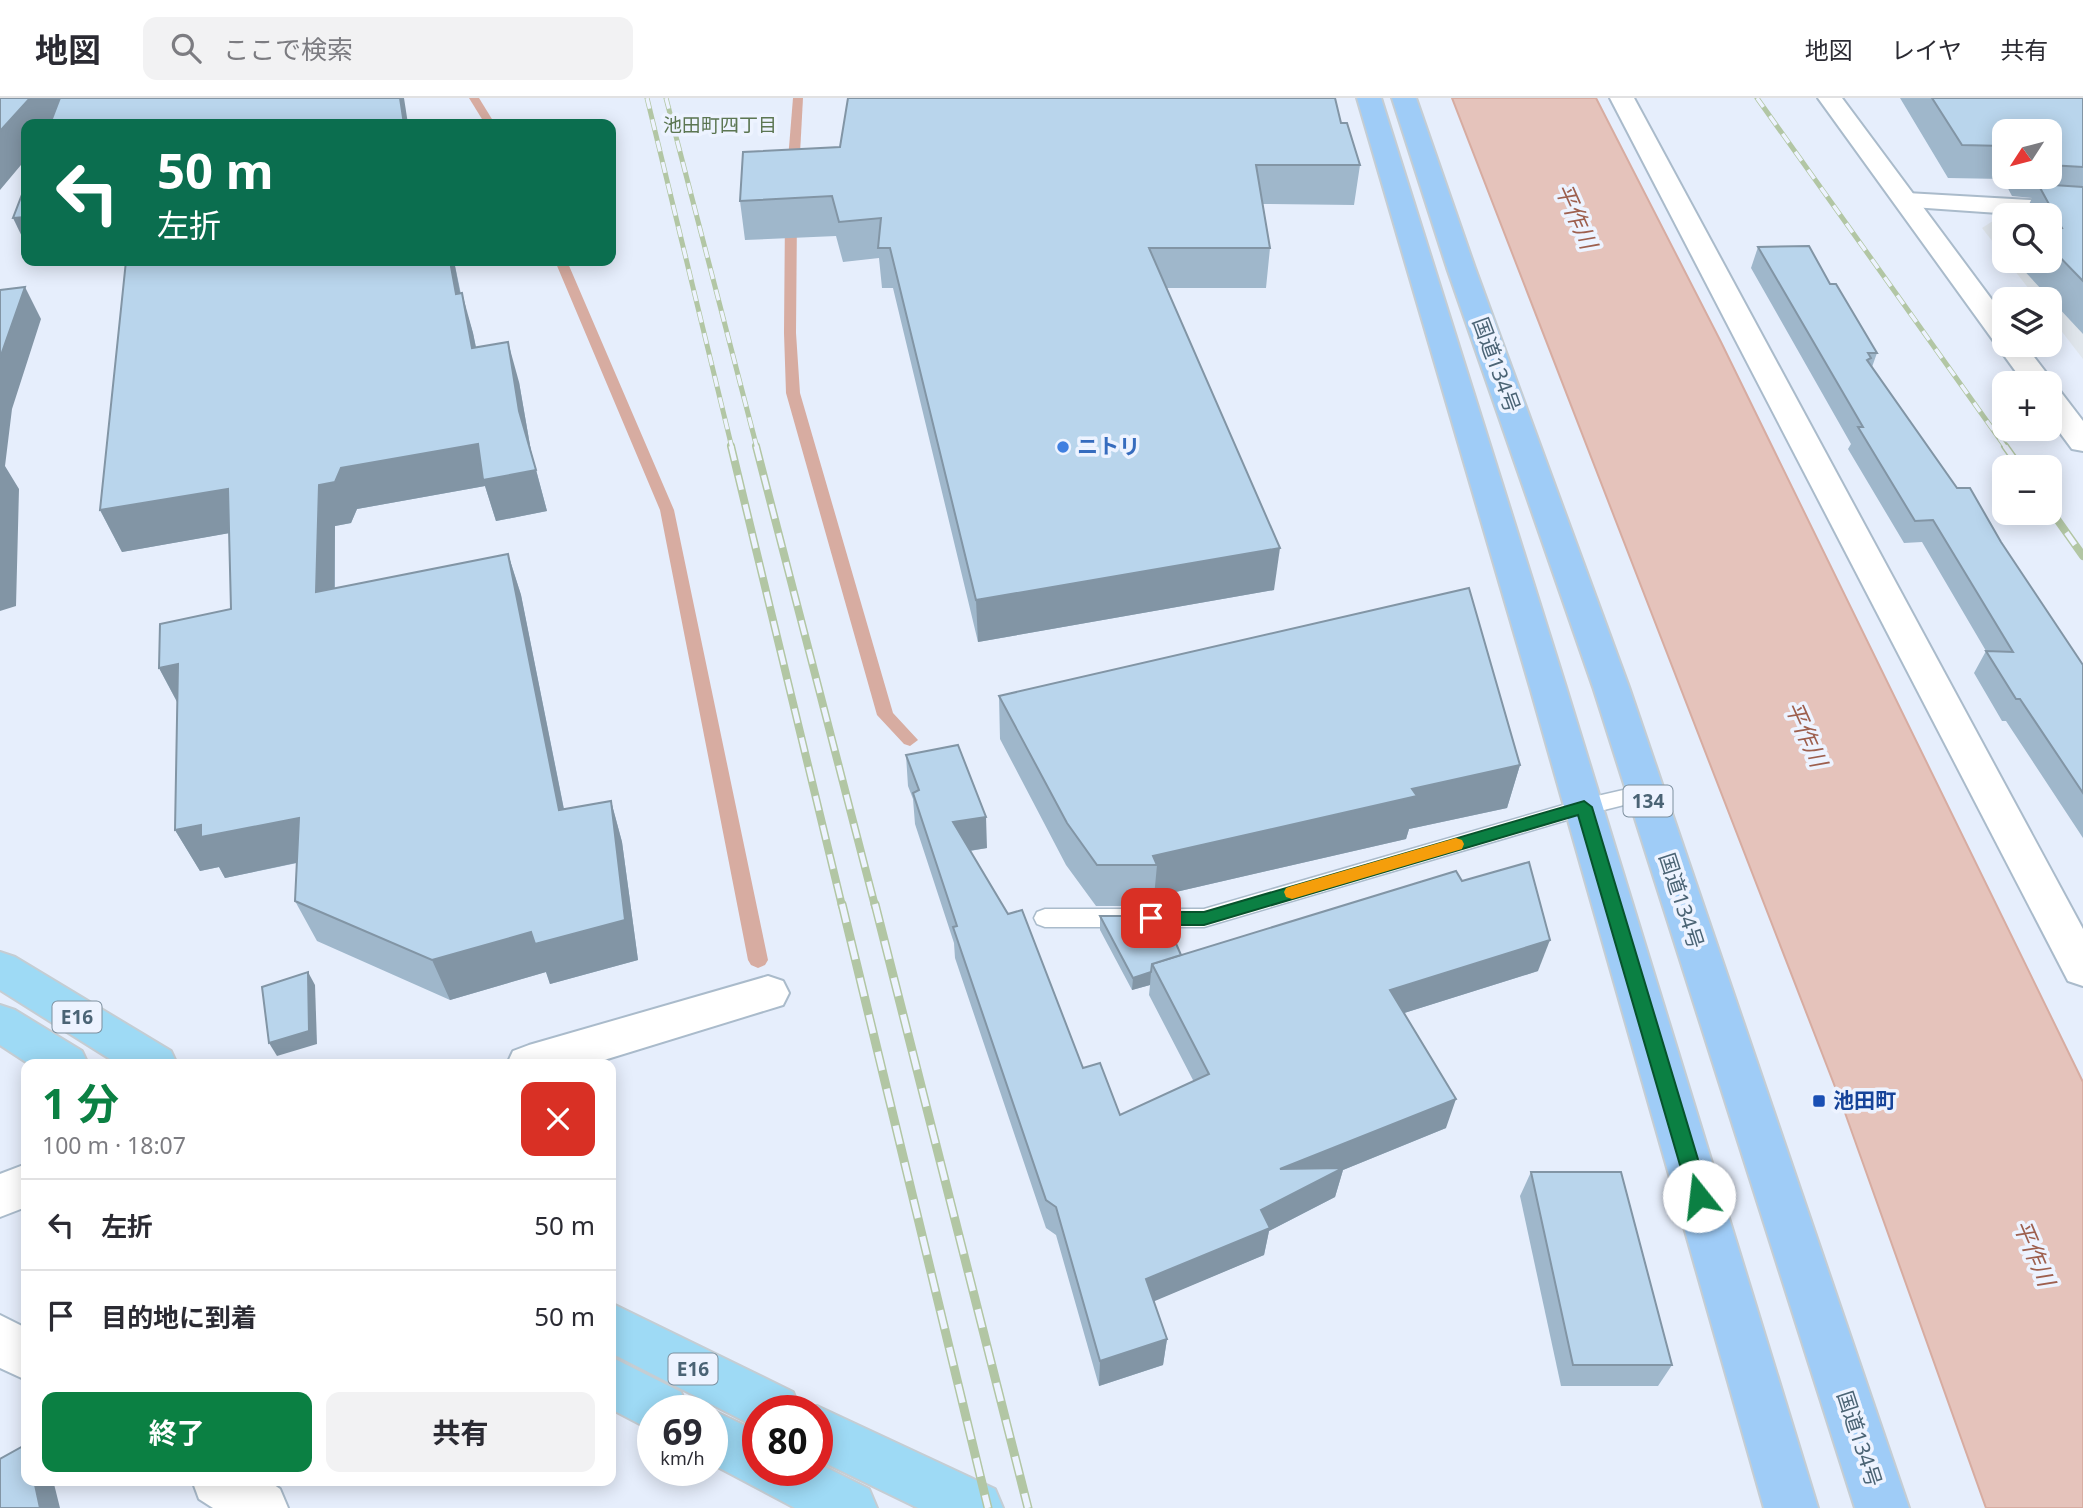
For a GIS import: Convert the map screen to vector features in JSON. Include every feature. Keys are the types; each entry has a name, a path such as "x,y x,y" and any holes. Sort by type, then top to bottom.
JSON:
{"highway":[{"name":"国道134号","path":"1369,98 1584,807 1791,1508"},
{"name":"国道134号","path":"1404,98 1466,281 1611,687 1882,1508"},
{"name":"E16","path":"0,969 147,1059"},
{"name":"E16","path":"0,1023 58,1059"},
{"name":"E16","path":"616,1330 745,1395"},
{"name":"E16","path":"616,1385 637,1396"},
{"path":"833,1440 976,1508"},
{"path":"808,1486 850,1508"}],"street":[{"path":"1622,98 2083,969"},
{"path":"1830,98 1992,319"},
{"path":"1907,201 2083,211"},
{"path":"2019,357 2030,371"},
{"path":"2062,414 2083,442"},
{"path":"546,1059 768,993"},
{"path":"0,1196 21,1187"},
{"path":"0,1339 21,1353"},
{"path":"227,1486 261,1508"}],"lane":[{"path":"1045,918 1204,918 1584,807 1645,793"}],"shaded area":[{"path":"1992,222 1992,241 1982,228"},
{"path":"2083,223 2083,359 2062,332 2062,287 2028,287 2016,273 2062,273 2062,246"}],"water":[{"name":"平作川","path":"1452,98 1596,98 1721,342 2083,1082 2083,1508 1986,1508 1844,1110"}],"building":[{"path":"0,98 30,98 0,131"},
{"path":"60,98 400,98 403,119 52,119"},
{"path":"848,98 1335,98 1341,123 1347,123 1360,165 1256,165 1270,248 1149,248 1280,548 976,600 890,248 878,248 881,218 839,222 832,196 740,201 743,152 840,147"},
{"path":"1932,98 2083,98 2083,167 2062,166 2062,119 1992,119 1992,146 1962,145"},
{"path":"2062,186 2083,187 2083,281 2062,259 2062,203 2048,203 2041,189 2062,189"},
{"path":"21,197 21,217 13,218"},
{"path":"1809,246 1830,284 1836,284 1877,353 1868,353 1871,358 1867,360 1957,488 1970,488 2001,542 2083,665 2083,793 2020,699 2016,699 1986,651 2013,652 1933,520 1915,521 1858,427 1863,427 1758,247"},
{"path":"125,266 451,266 456,294 462,293 472,348 508,342 519,411 536,470 483,480 478,444 341,468 335,482 319,485 316,592 508,554 559,810 611,801 625,920 535,944 531,932 432,960 295,901 299,818 201,837 201,825 175,830 178,664 159,668 160,624 231,609 228,489 100,510"},
{"path":"25,287 0,358 0,290"},
{"path":"1469,588 1520,765 1412,789 1417,796 1153,856 1157,865 1097,865 1067,823 999,696"},
{"path":"958,745 986,817 953,822 1008,914 1022,910 1083,1068 1100,1063 1120,1115 1209,1074 1152,964 1456,871 1462,881 1529,862 1550,940 1390,990 1456,1099 1280,1169 1343,1168 1261,1210 1270,1228 1146,1279 1167,1339 1100,1361 1056,1207 1046,1200 953,927 957,926 913,793 919,790 906,755"},
{"path":"1100,916 1164,916 1181,955 1152,964 1151,972 1133,978"},
{"path":"308,972 309,1031 269,1043 262,987"},
{"path":"1531,1172 1621,1172 1672,1365 1573,1365"},
{"path":"21,1447 21,1486 35,1486 40,1508 0,1508 0,1459"}],"waterway":[{"path":"474,98 487,119"},
{"path":"793,172 798,98"},
{"path":"791,214 790,333 793,393 885,715 910,740"},
{"path":"563,266 667,510 758,960"}],"railway":[{"path":"647,98 732,448"},
{"path":"666,98 757,448"},
{"path":"1757,98 2006,448"},
{"path":"731,446 842,906"},
{"path":"756,446 875,906"},
{"path":"2005,446 2011,455"},
{"path":"2061,525 2083,556"},
{"path":"842,904 988,1508"},
{"path":"875,904 1028,1508"}],"slow traffic":[{"path":"1292,892 1456,844"}],"place":[{"name":"ニトリ","path":"1063,447"},
{"name":"池田町","path":"1819,1101"}],"district":[{"name":"池田町四丁目","path":"720,125"}],"route":[{"path":"1151,918 1204,918 1584,807 1699,1196"}]}
